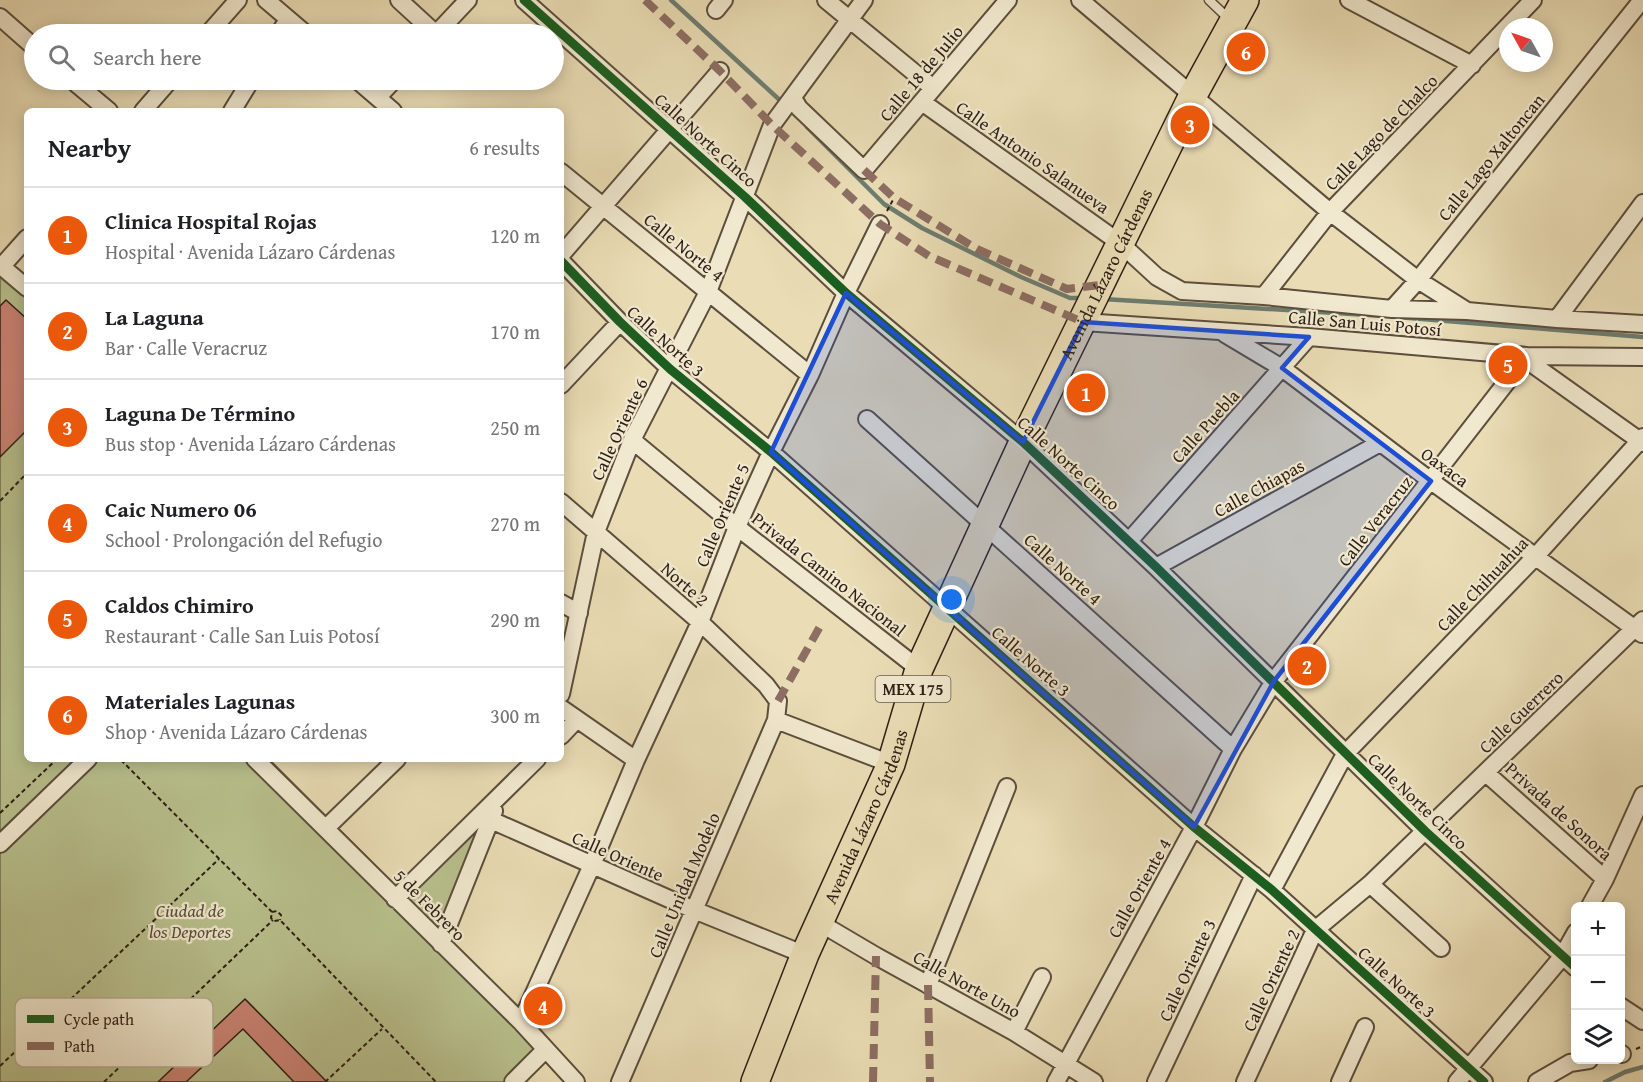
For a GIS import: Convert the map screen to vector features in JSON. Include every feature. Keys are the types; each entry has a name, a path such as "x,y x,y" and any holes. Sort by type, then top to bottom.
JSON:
{"main road":[{"name":"Avenida Lázaro Cárdenas","path":"755,1082 805,954 891,764 919,669 1023,442 1192,97 1239,11"}],"street":[{"path":"217,24 238,0"},
{"path":"266,0 294,24"},
{"path":"399,0 425,24"},
{"path":"445,24 468,0"},
{"name":"Calle Norte Cinco","path":"524,0 551,24"},
{"path":"826,0 933,88"},
{"path":"792,100 864,0"},
{"name":"Calle 18 de Julio","path":"792,100 864,170 1008,0"},
{"path":"1080,0 1330,212 1418,280 1467,311"},
{"path":"1348,0 1472,65"},
{"name":"Calle Lago de Chalco","path":"1264,296 1330,212 1533,0"},
{"name":"Calle Lago Xaltoncan","path":"1392,309 1418,280 1642,0"},
{"path":"0,17 24,38"},
{"path":"285,24 288,19"},
{"name":"Calle Norte Cinco","path":"564,36 745,197 846,293 1023,442 1274,681 1425,831 1571,965"},
{"path":"564,252 720,71"},
{"path":"84,90 105,108"},
{"path":"145,108 161,90"},
{"path":"234,108 245,90"},
{"path":"369,90 390,108"},
{"path":"378,97 385,90"},
{"name":"Calle Oriente 6","path":"564,680 596,532 632,440 708,292 775,121 792,100"},
{"name":"Calle Antonio Salanueva","path":"922,102 1120,243"},
{"name":"Calle Norte 4","path":"564,174 810,375"},
{"path":"1557,319 1643,203"},
{"name":"Calle Oriente 5","path":"521,1022 592,866 636,759 700,622 737,527 880,224"},
{"path":"24,241 1,265 24,285"},
{"name":"Calle San Luis Potosí","path":"1120,243 1157,277 1182,291 1264,296 1392,309 1467,311 1643,324"},
{"name":"Calle Norte 3","path":"564,264 670,369 771,452 1194,826 1272,890 1462,1075 1484,1082"},
{"name":"Calle San Luis Potosí","path":"1091,306 1222,332 1309,337 1526,358 1643,357"},
{"path":"564,382 620,322"},
{"name":"Oaxaca","path":"1222,332 1282,368 1535,557 1640,627"},
{"name":"Calle Puebla","path":"1129,541 1309,337"},
{"path":"1526,358 1642,440"},
{"name":"Calle Veracruz","path":"1274,681 1526,358"},
{"name":"Calle Norte 4","path":"867,418 1233,749"},
{"name":"Privada Camino Nacional","path":"632,440 737,527 919,669"},
{"name":"Calle Chihuahua","path":"1272,890 1345,754 1535,557 1642,440"},
{"name":"Calle Chiapas","path":"1156,567 1380,443"},
{"name":"Norte 2","path":"564,505 700,622 766,685 778,701"},
{"path":"564,605 579,613"},
{"name":"Calle Guerrero","path":"1425,831 1640,627"},
{"name":"Calle Oriente 4","path":"1056,1082 1233,749 1274,681"},
{"name":"Calle Unidad Modelo","path":"620,1082 776,720 778,701"},
{"path":"564,710 636,759"},
{"path":"564,733 577,719"},
{"path":"776,720 891,764"},
{"path":"0,844 85,762"},
{"name":"5 de Febrero","path":"258,762 521,1022 576,1082"},
{"path":"326,828 394,762"},
{"path":"395,899 534,762"},
{"name":"Privada de Sonora","path":"1486,773 1605,879"},
{"path":"928,985 1007,787"},
{"path":"1592,902 1643,795"},
{"path":"441,944 498,798"},
{"name":"Calle Oriente","path":"491,820 694,910 798,952"},
{"name":"Calle Oriente 2","path":"1245,1082 1315,930 1370,884 1425,831"},
{"name":"Calle Oriente 3","path":"1156,1082 1254,875"},
{"path":"1370,884 1442,948"},
{"name":"Calle Norte Uno","path":"820,923 1014,1032 1094,1082"},
{"path":"1462,1075 1562,957 1571,940"},
{"path":"1014,1032 1042,977"},
{"path":"1625,1009 1643,1021"},
{"path":"1340,1082 1365,1027"},
{"path":"513,1082 545,1050"},
{"path":"1537,1082 1571,1063"}],"lane":[{"path":"1209,0 1239,11"}],"path":[{"path":"0,501 24,476"},
{"path":"0,813 54,762"},
{"path":"123,762 272,912 277,911 281,915 280,920"},
{"path":"72,998 219,859"},
{"path":"272,912 273,920"},
{"path":"192,998 273,920 280,920 436,1082"},
{"path":"325,1082 384,1028"},
{"path":"0,1066 15,1052"},
{"path":"104,1082 120,1067"}],"highlighted area":[{"path":"846,293 1023,442 1083,322 1309,337 1282,368 1431,481 1274,681 1194,827 771,452"}],"green space":[{"name":"Ciudad de los Deportes","path":"0,265 24,285 24,762 272,762 397,887 504,796 448,945 555,1053 525,1082 0,1082"}],"building":[{"path":"6,300 24,316 24,433 0,457 0,306"},
{"path":"245,999 327,1082 294,1082 243,1029 213,1057 213,1030"},
{"path":"174,1067 202,1067 186,1082 158,1082"}],"waterway":[{"path":"671,0 784,104"},
{"path":"807,127 884,204 922,228 1021,277 1070,298 1083,298"},
{"path":"1103,299 1385,316"},
{"path":"1397,317 1643,337"},
{"path":"1605,1082 1625,1072 1643,1067"}],"marked path":[{"path":"645,0 720,71 772,125 880,224 929,256 1083,322"},
{"path":"864,170 894,198 977,249 1067,289 1100,285"},
{"path":"778,701 822,623"},
{"path":"873,1082 876,956"},
{"path":"928,985 930,1082"}],"cycle path":[{"path":"524,0 551,24"},
{"path":"564,36 745,197 846,293 1023,442 1156,567 1425,831 1571,963"},
{"path":"564,264 670,369 771,452 1194,827 1272,890 1484,1082"}],"place":[{"name":"Materiales Lagunas","path":"1246,52"},
{"name":"Laguna De Término","path":"1190,125"},
{"name":"Caldos Chimiro","path":"1508,365"},
{"name":"Clinica Hospital Rojas","path":"1086,393"},
{"name":"La Laguna","path":"1307,666"},
{"name":"Caic Numero 06","path":"543,1006"}]}
